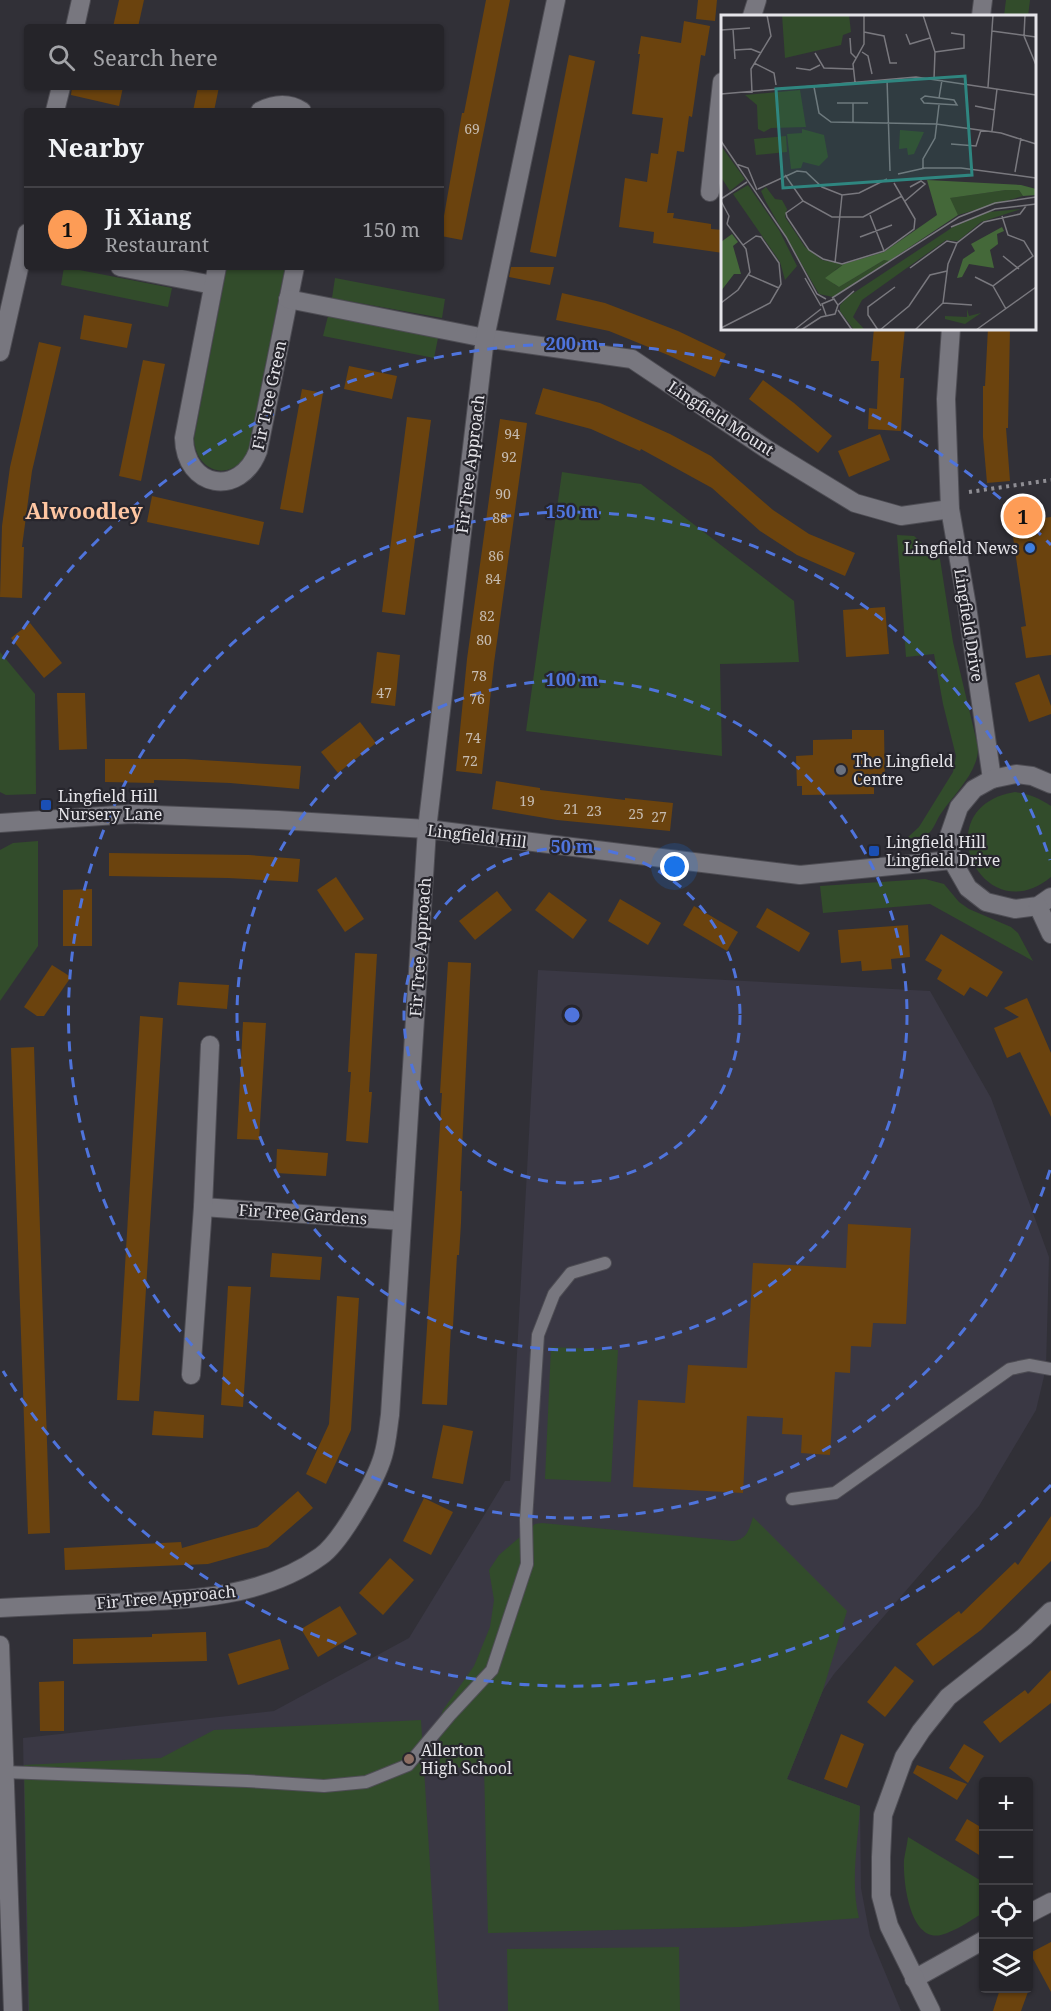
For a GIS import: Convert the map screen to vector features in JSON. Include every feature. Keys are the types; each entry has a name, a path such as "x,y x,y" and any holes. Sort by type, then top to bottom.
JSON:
{"street":[{"path":"76,24 81,0"},
{"name":"Fir Tree Approach","path":"0,1608 164,1601 214,1596 244,1590 283,1577 322,1556 347,1525 383,1456 390,1415 428,829 485,338 556,0"},
{"path":"752,15 757,0"},
{"path":"981,15 983,0"},
{"path":"56,108 60,90"},
{"path":"710,192 721,99"},
{"path":"266,108 273,105 286,105 294,108"},
{"path":"0,352 2,331 24,250"},
{"path":"152,270 215,276"},
{"name":"Fir Tree Green","path":"215,276 184,438 184,450 189,463 197,473 209,479 221,481 234,479 245,473 254,463 294,270"},
{"name":"Lingfield Mount","path":"288,299 485,338 633,359 768,450 855,503 901,516 949,502"},
{"name":"Lingfield Drive","path":"951,330 946,399 949,502 992,778"},
{"path":"1051,784 1032,776 1016,774 992,778 974,789 959,807 950,836 952,860 968,888 986,902 1015,909 1045,902 1051,934"},
{"name":"Lingfield Hill","path":"0,824 131,814 428,829 800,875 952,860"},
{"path":"191,1374 203,1206 210,1045"},
{"name":"Fir Tree Gardens","path":"203,1206 402,1221"},
{"path":"931,2011 889,1926 881,1896 883,1815 904,1756 948,1697 1024,1637 1051,1611"},
{"path":"0,1645 13,2011"},
{"path":"1033,1912 1051,1902"},
{"path":"914,1979 979,1943"}],"lane":[{"path":"4,1772 324,1786 366,1782 408,1765 492,1670 527,1564 526,1520 538,1335 554,1294 571,1273 605,1263"},
{"path":"792,1499 835,1493 1010,1369 1029,1365 1051,1369"}],"path":[{"path":"949,502 1051,480"}],"shaded area":[{"path":"538,970 930,991 991,1098 1049,1257 1046,1368 1036,1410 979,1506 834,1674 823,1690 787,1779 860,1806 861,1888 870,1936 901,2011 28,2011 23,1738 274,1711 409,1638 505,1481 510,1481"}],"green space":[{"path":"1006,0 1030,0 1028,15 1004,15"},
{"path":"64,270 79,270 172,288 168,307 61,285"},
{"path":"226,270 284,270 248,452 233,468 216,470 201,460 196,451 194,439"},
{"path":"335,278 445,299 442,318 332,298"},
{"path":"328,316 438,338 434,358 323,336"},
{"path":"562,472 641,484 794,601 799,662 720,664 722,756 526,731"},
{"path":"897,535 914,536 940,559 953,642 978,747 975,765 940,814 932,830 925,835 913,838 907,838 919,827 953,772 956,756 934,654 906,657"},
{"path":"0,652 35,694 36,794 6,795 0,792"},
{"path":"1015,792 1034,797 1051,806 1051,877 1026,890 1003,890 985,879 973,861 968,841 972,820 987,802"},
{"path":"38,841 38,946 0,1001 0,850 13,843"},
{"path":"925,879 944,884 959,902 969,909 1011,927 1018,933 1033,961 930,904 823,913 820,886"},
{"path":"551,1347 618,1350 611,1482 545,1479"},
{"path":"753,1517 847,1611 823,1690 787,1779 860,1806 855,1862 855,1891 859,1918 741,1927 488,1933 484,1767 440,1768 439,1721 443,1710 474,1666 490,1627 494,1600 489,1570 499,1555 535,1524 733,1541 745,1536"},
{"path":"421,1720 439,2011 29,2011 24,1765 161,1758 214,1730"},
{"path":"908,1837 979,1880 979,1915 947,1933 930,1935 915,1920 907,1895 904,1860"},
{"path":"679,1947 680,2011 508,2011 507,1949"}],"building":[{"path":"119,0 144,0 139,24 114,24"},
{"path":"486,0 510,0 462,240 444,237 444,216 462,113 464,113"},
{"path":"698,0 717,0 715,21 696,19"},
{"path":"684,21 710,26 705,56 701,55 692,117 689,116 684,152 677,151 667,213 674,213 673,218 711,224 711,229 721,230 721,253 653,243 654,232 619,227 625,178 647,182 651,153 658,154 663,118 632,114 641,36 681,43"},
{"path":"569,55 595,61 556,257 530,252"},
{"path":"72,90 122,90 119,106 71,95"},
{"path":"197,90 218,90 215,108 194,108"},
{"path":"511,267 554,267 550,285 509,277"},
{"path":"562,293 605,303 678,331 726,354 715,377 609,331 556,320"},
{"path":"84,315 132,324 127,348 80,339"},
{"path":"874,330 905,330 900,378 904,378 901,431 868,429 869,408 877,409 879,361 871,361"},
{"path":"988,330 1010,330 1008,428 1006,428 1010,481 987,483 983,437 983,386 985,386"},
{"path":"39,342 61,347 32,471 22,547 24,547 22,598 0,597 2,526 10,467"},
{"path":"143,360 165,364 141,481 119,476"},
{"path":"349,366 397,376 392,399 344,389"},
{"path":"763,380 832,436 818,453 749,399"},
{"path":"543,388 600,403 670,434 711,456 773,510 809,534 855,553 845,576 797,555 760,531 712,488 641,449 640,451 591,429 535,414"},
{"path":"302,389 323,393 303,513 280,509"},
{"path":"407,417 431,420 405,615 382,612"},
{"path":"500,419 527,423 494,663 482,774 456,771 467,659"},
{"path":"880,434 890,460 849,477 838,451"},
{"path":"152,496 264,522 259,545 147,522"},
{"path":"1034,500 1036,519 1051,517 1051,655 1026,658 1021,627 1026,626 1012,530 1007,531 1003,504"},
{"path":"885,607 889,654 846,657 843,610"},
{"path":"30,623 62,663 44,678 11,638"},
{"path":"377,652 400,655 395,706 371,703"},
{"path":"1039,674 1051,706 1051,714 1029,722 1015,683"},
{"path":"57,693 85,693 87,749 59,750"},
{"path":"360,722 376,743 338,773 321,752"},
{"name":"The Lingfield Centre","path":"852,730 884,730 885,785 874,786 874,794 802,795 802,786 797,786 796,756 813,755 813,740 852,739"},
{"path":"105,759 185,759 301,766 299,789 154,780 154,783 105,782"},
{"path":"496,781 540,788 540,790 673,803 670,831 557,820 492,809"},
{"path":"109,853 249,855 300,859 298,882 109,876"},
{"path":"336,877 364,919 345,932 317,890"},
{"path":"92,889 92,946 63,946 63,890"},
{"path":"497,891 512,910 475,940 459,921"},
{"path":"549,892 587,920 573,939 535,910"},
{"path":"620,899 661,923 648,945 608,921"},
{"path":"694,906 738,932 727,951 683,925"},
{"path":"767,908 810,933 799,952 756,927"},
{"path":"908,925 910,957 891,959 892,969 862,971 861,961 841,963 838,930"},
{"path":"941,934 1003,972 987,997 970,987 964,996 937,979 942,970 925,960"},
{"path":"355,953 377,954 368,1143 346,1141"},
{"path":"448,962 471,963 460,1191 462,1191 461,1223 453,1326 451,1326 447,1405 422,1404"},
{"path":"52,965 71,977 44,1016 37,1016 24,1007"},
{"path":"179,982 229,985 227,1009 177,1005"},
{"path":"1027,998 1051,1053 1051,1117 1020,1052 1007,1058 994,1028 1019,1017 1004,1008"},
{"path":"140,1016 163,1018 139,1401 117,1400"},
{"path":"243,1022 266,1023 259,1140 237,1139"},
{"path":"34,1047 50,1533 28,1534 11,1048"},
{"path":"277,1149 328,1153 326,1176 276,1173"},
{"path":"848,1224 911,1228 906,1324 873,1323 871,1347 851,1346 850,1373 835,1372 830,1455 801,1453 802,1435 782,1434 783,1418 747,1416 743,1493 633,1487 638,1400 685,1403 688,1365 747,1368 753,1263 846,1268"},
{"path":"272,1253 322,1257 320,1280 270,1277"},
{"path":"228,1286 251,1287 243,1407 221,1405"},
{"path":"337,1296 359,1298 351,1430 326,1484 306,1474 329,1424"},
{"path":"154,1411 204,1415 203,1438 152,1435"},
{"path":"443,1425 473,1431 463,1484 432,1478"},
{"path":"298,1491 313,1508 268,1547 208,1564 65,1570 64,1548 181,1542 182,1548 257,1527"},
{"path":"424,1498 453,1512 431,1555 403,1541"},
{"path":"1051,1516 1051,1561 981,1630 933,1666 916,1644 959,1611 961,1614 1015,1562 1018,1565"},
{"path":"390,1558 414,1580 383,1615 359,1593"},
{"path":"340,1606 357,1634 318,1657 301,1629"},
{"path":"206,1632 207,1661 73,1664 73,1639 152,1637 152,1634"},
{"path":"280,1639 289,1669 238,1685 228,1654"},
{"path":"895,1666 914,1681 885,1717 867,1702"},
{"path":"1051,1670 1051,1703 1000,1743 983,1722 1025,1690 1028,1694"},
{"path":"64,1681 64,1731 40,1731 39,1682"},
{"path":"841,1734 864,1744 847,1788 824,1779"},
{"path":"964,1744 984,1756 968,1783 949,1768"},
{"path":"917,1765 967,1784 957,1800 913,1773"},
{"path":"967,1819 979,1826 979,1855 955,1840"},
{"path":"1051,1942 1051,1992 1033,1959 1033,1951"},
{"path":"999,1993 1028,1993 1021,2011 993,2011"}],"place":[{"name":"Ji Xiang","path":"1023,516"},
{"name":"Lingfield News","path":"1030,548"},
{"name":"The Lingfield Centre","path":"841,770"},
{"name":"Lingfield Hill Nursery Lane","path":"46,805"},
{"name":"Lingfield Hill Lingfield Drive","path":"874,851"},
{"name":"Allerton High School","path":"409,1759"}],"district":[{"name":"Alwoodley","path":"84,510"}]}
